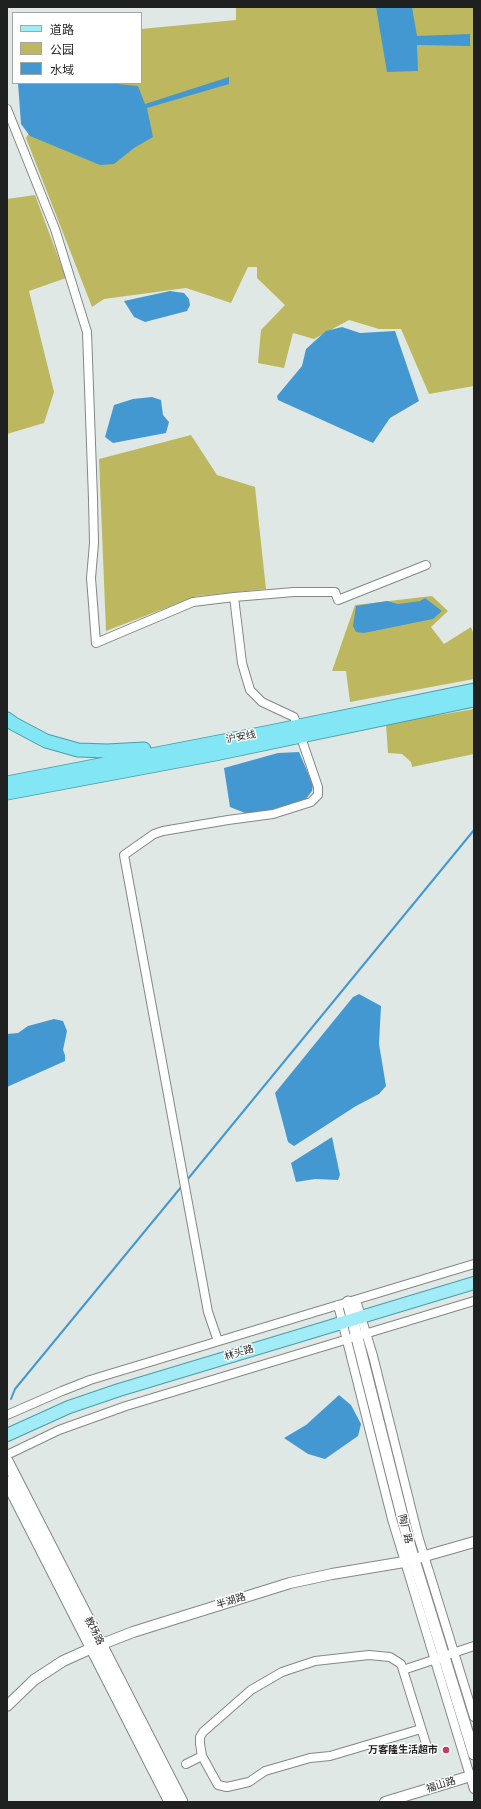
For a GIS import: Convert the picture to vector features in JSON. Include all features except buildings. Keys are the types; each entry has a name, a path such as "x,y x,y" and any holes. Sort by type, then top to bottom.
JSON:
{"highway":[{"name":"沪安线","path":"7,793 124,772 474,690"},
{"name":"沪安线","path":"7,783 265,733 299,731 474,700"},
{"path":"7,719 46,741 78,750 107,751 142,749 265,733"},
{"path":"7,801 124,772"}],"main road":[{"name":"林头路","path":"7,1435 69,1407 119,1390 474,1282"},
{"name":"陶厂路","path":"347,1302 414,1559 474,1754"},
{"name":"教场路","path":"7,1461 170,1802"},
{"name":"教场路","path":"7,1482 182,1802"}],"street":[{"path":"7,109 55,229 87,332 94,543 91,578 96,643 193,602 294,592 335,592 338,600 426,565"},
{"path":"218,1342 208,1312 124,855 154,834 163,831 273,814 311,802 318,795 318,787 294,717 262,702 250,690 242,663 234,597"},
{"path":"7,1415 90,1380 474,1264"},
{"path":"7,1455 81,1421 474,1301"},
{"name":"半湖路","path":"7,1706 34,1680 63,1661 96,1646 140,1630 290,1583 414,1559 474,1542"},
{"path":"414,1559 474,1717"},
{"path":"414,1559 474,1789"},
{"path":"403,1670 474,1646"},
{"path":"421,1729 330,1756 310,1758 265,1771 249,1782 227,1787 218,1785 202,1756 200,1737 203,1732 252,1690 295,1667 327,1659 377,1655 390,1657 398,1661 403,1670 427,1747"},
{"path":"186,1764 202,1756"},
{"name":"福山路","path":"385,1802 474,1775"}],"green space":[{"path":"236,7 474,7 474,386 429,394 401,329 379,329 349,320 314,339 293,333 284,368 258,363 261,330 285,305 257,278 257,267 248,267 231,303 186,288 104,299 92,307 26,138 57,84 142,84 142,29 236,20"},
{"path":"35,195 66,278 29,291 54,392 44,423 7,434 7,199"},
{"path":"191,435 217,475 255,487 266,589 197,596 106,631 99,459"},
{"path":"432,596 448,611 431,627 444,644 471,627 474,635 474,679 350,702 346,671 332,671 355,605"},
{"path":"474,709 474,754 412,767 411,762 402,754 388,753 386,724"}],"water":[{"path":"376,7 412,7 417,36 470,34 470,46 417,45 418,71 387,72"},
{"path":"229,77 229,84 147,108 153,137 134,148 114,164 100,165 30,136 21,124 18,84 117,84 138,86 145,104"},
{"path":"170,291 184,293 189,299 190,305 187,311 145,322 134,317 124,301"},
{"path":"342,327 360,333 395,331 419,401 390,418 373,443 278,400 277,396 302,366 306,349 326,331"},
{"path":"152,397 161,400 163,415 169,422 166,433 113,443 105,437 114,405 133,399"},
{"path":"425,598 442,611 433,619 364,633 356,632 353,626 356,606 387,601 398,604 420,601"},
{"path":"299,752 313,785 312,791 306,799 273,811 245,813 230,807 224,768 278,753"},
{"path":"359,994 381,1006 379,1044 386,1086 379,1094 356,1106 294,1146 288,1142 275,1093 353,997"},
{"path":"54,1019 63,1021 67,1031 63,1050 65,1061 7,1087 7,1034 18,1033 28,1026"},
{"path":"332,1137 340,1175 338,1180 315,1179 296,1182 291,1163"},
{"path":"339,1395 351,1405 361,1424 358,1436 325,1459 308,1454 284,1438 306,1425"}],"waterway":[{"path":"187,1180 474,830"},
{"path":"11,1399 15,1389 182,1186"}],"place":[{"name":"万客隆生活超市","path":"446,1750"}]}
